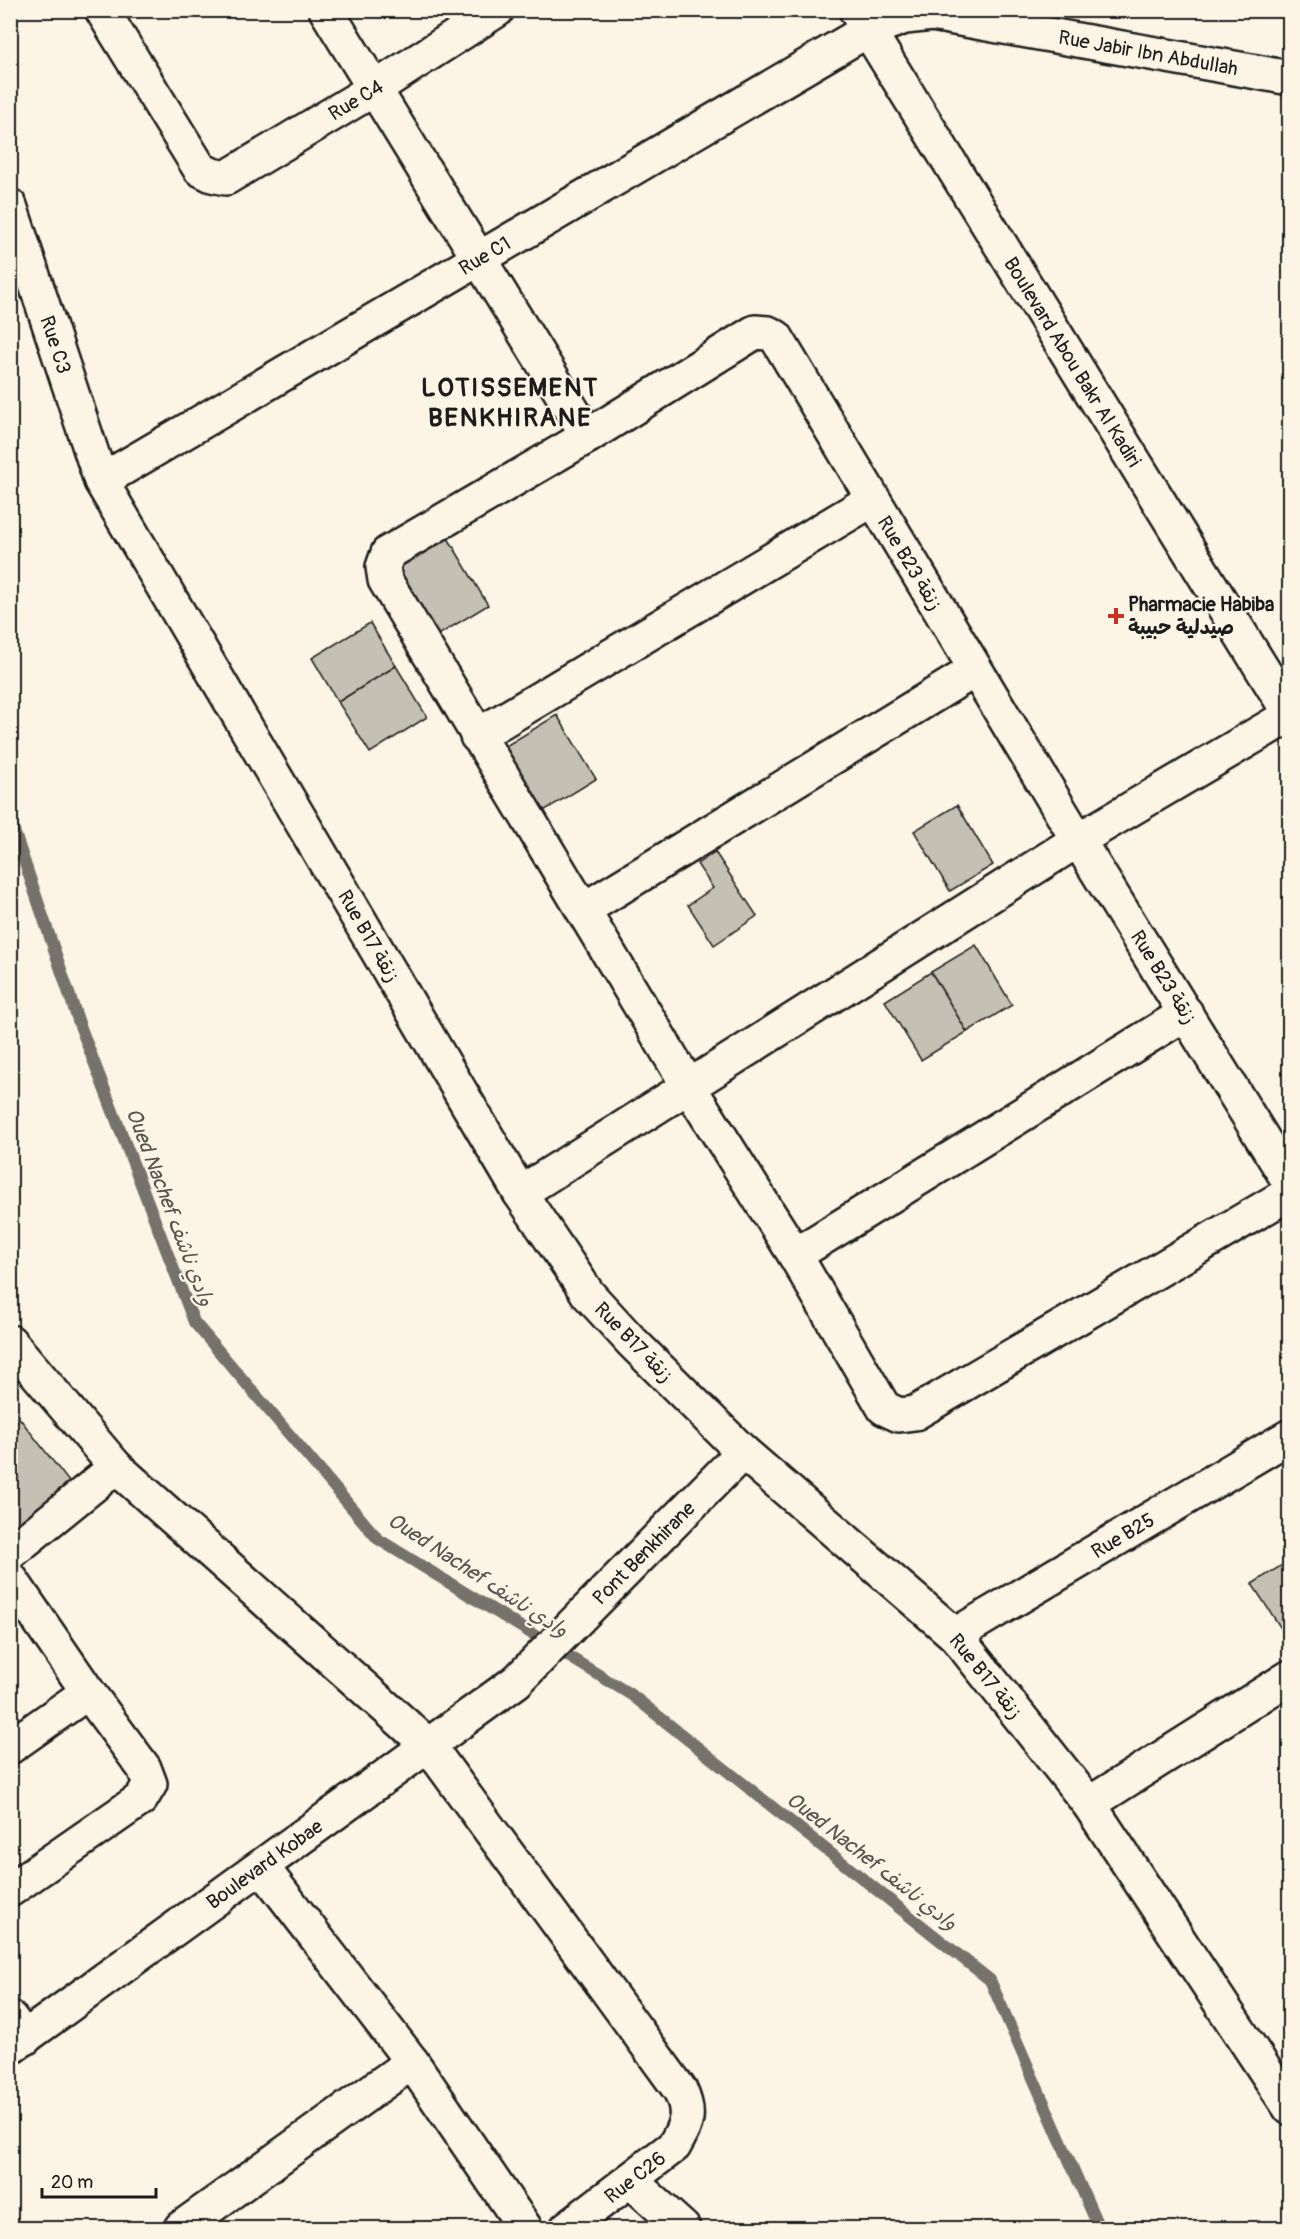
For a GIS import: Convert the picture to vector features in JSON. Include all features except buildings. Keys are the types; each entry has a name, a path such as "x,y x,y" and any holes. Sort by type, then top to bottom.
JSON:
{"street":[{"name":"Rue C4","path":"102,10 200,169 212,176 226,178 374,89 497,10"},
{"path":"326,10 588,436"},
{"name":"Rue Jabir Ibn Abdullah","path":"862,20 932,14 1290,78"},
{"name":"Rue C1","path":"101,480 479,259 862,20"},
{"name":"Boulevard Abou Bakr Al Kadiri","path":"862,20 1290,714"},
{"name":"Rue C3","path":"10,206 101,480"},
{"name":"Rue B23 زنقة","path":"477,736 385,580 383,567 388,553 588,436 755,332 776,337 1078,840 1290,1183"},
{"name":"Rue B17 زنقة","path":"101,480 520,1193 588,1294 632,1342 743,1452 955,1635 1089,1804 1290,2108"},
{"path":"872,500 477,736 689,1087 795,1256 884,1408 899,1415 915,1413 1290,1193"},
{"path":"583,910 975,670"},
{"path":"520,1193 1078,840 1290,714"},
{"path":"795,1256 1186,1013"},
{"path":"10,1342 116,1467 428,1745"},
{"name":"Rue B25","path":"955,1635 1290,1436"},
{"name":"Pont Benkhirane","path":"517,1681 743,1452"},
{"path":"10,1553 116,1467"},
{"path":"10,1578 88,1692 144,1768 150,1784 141,1799 10,1890"},
{"path":"1089,1804 1290,1677"},
{"name":"Boulevard Kobae","path":"15,2035 262,1867 517,1681"},
{"path":"10,1747 88,1692"},
{"name":"Rue C26","path":"428,1745 680,2090 686,2102 687,2114 684,2129 674,2146 567,2229"},
{"path":"262,1867 412,2062 525,2229"},
{"path":"181,2229 412,2062"},
{"path":"631,2181 683,2229"}],"waterway":[{"name":"Oued Nachef وادي ناشف","path":"10,819 79,1023 194,1322 378,1539 633,1696 990,1980 1099,2228"}],"place":[{"name":"Pharmacie Habiba صيدلية حبيبة","path":"1116,616"}],"district":[{"name":"LOTISSEMENT BENKHIRANE","path":"510,402"}]}
